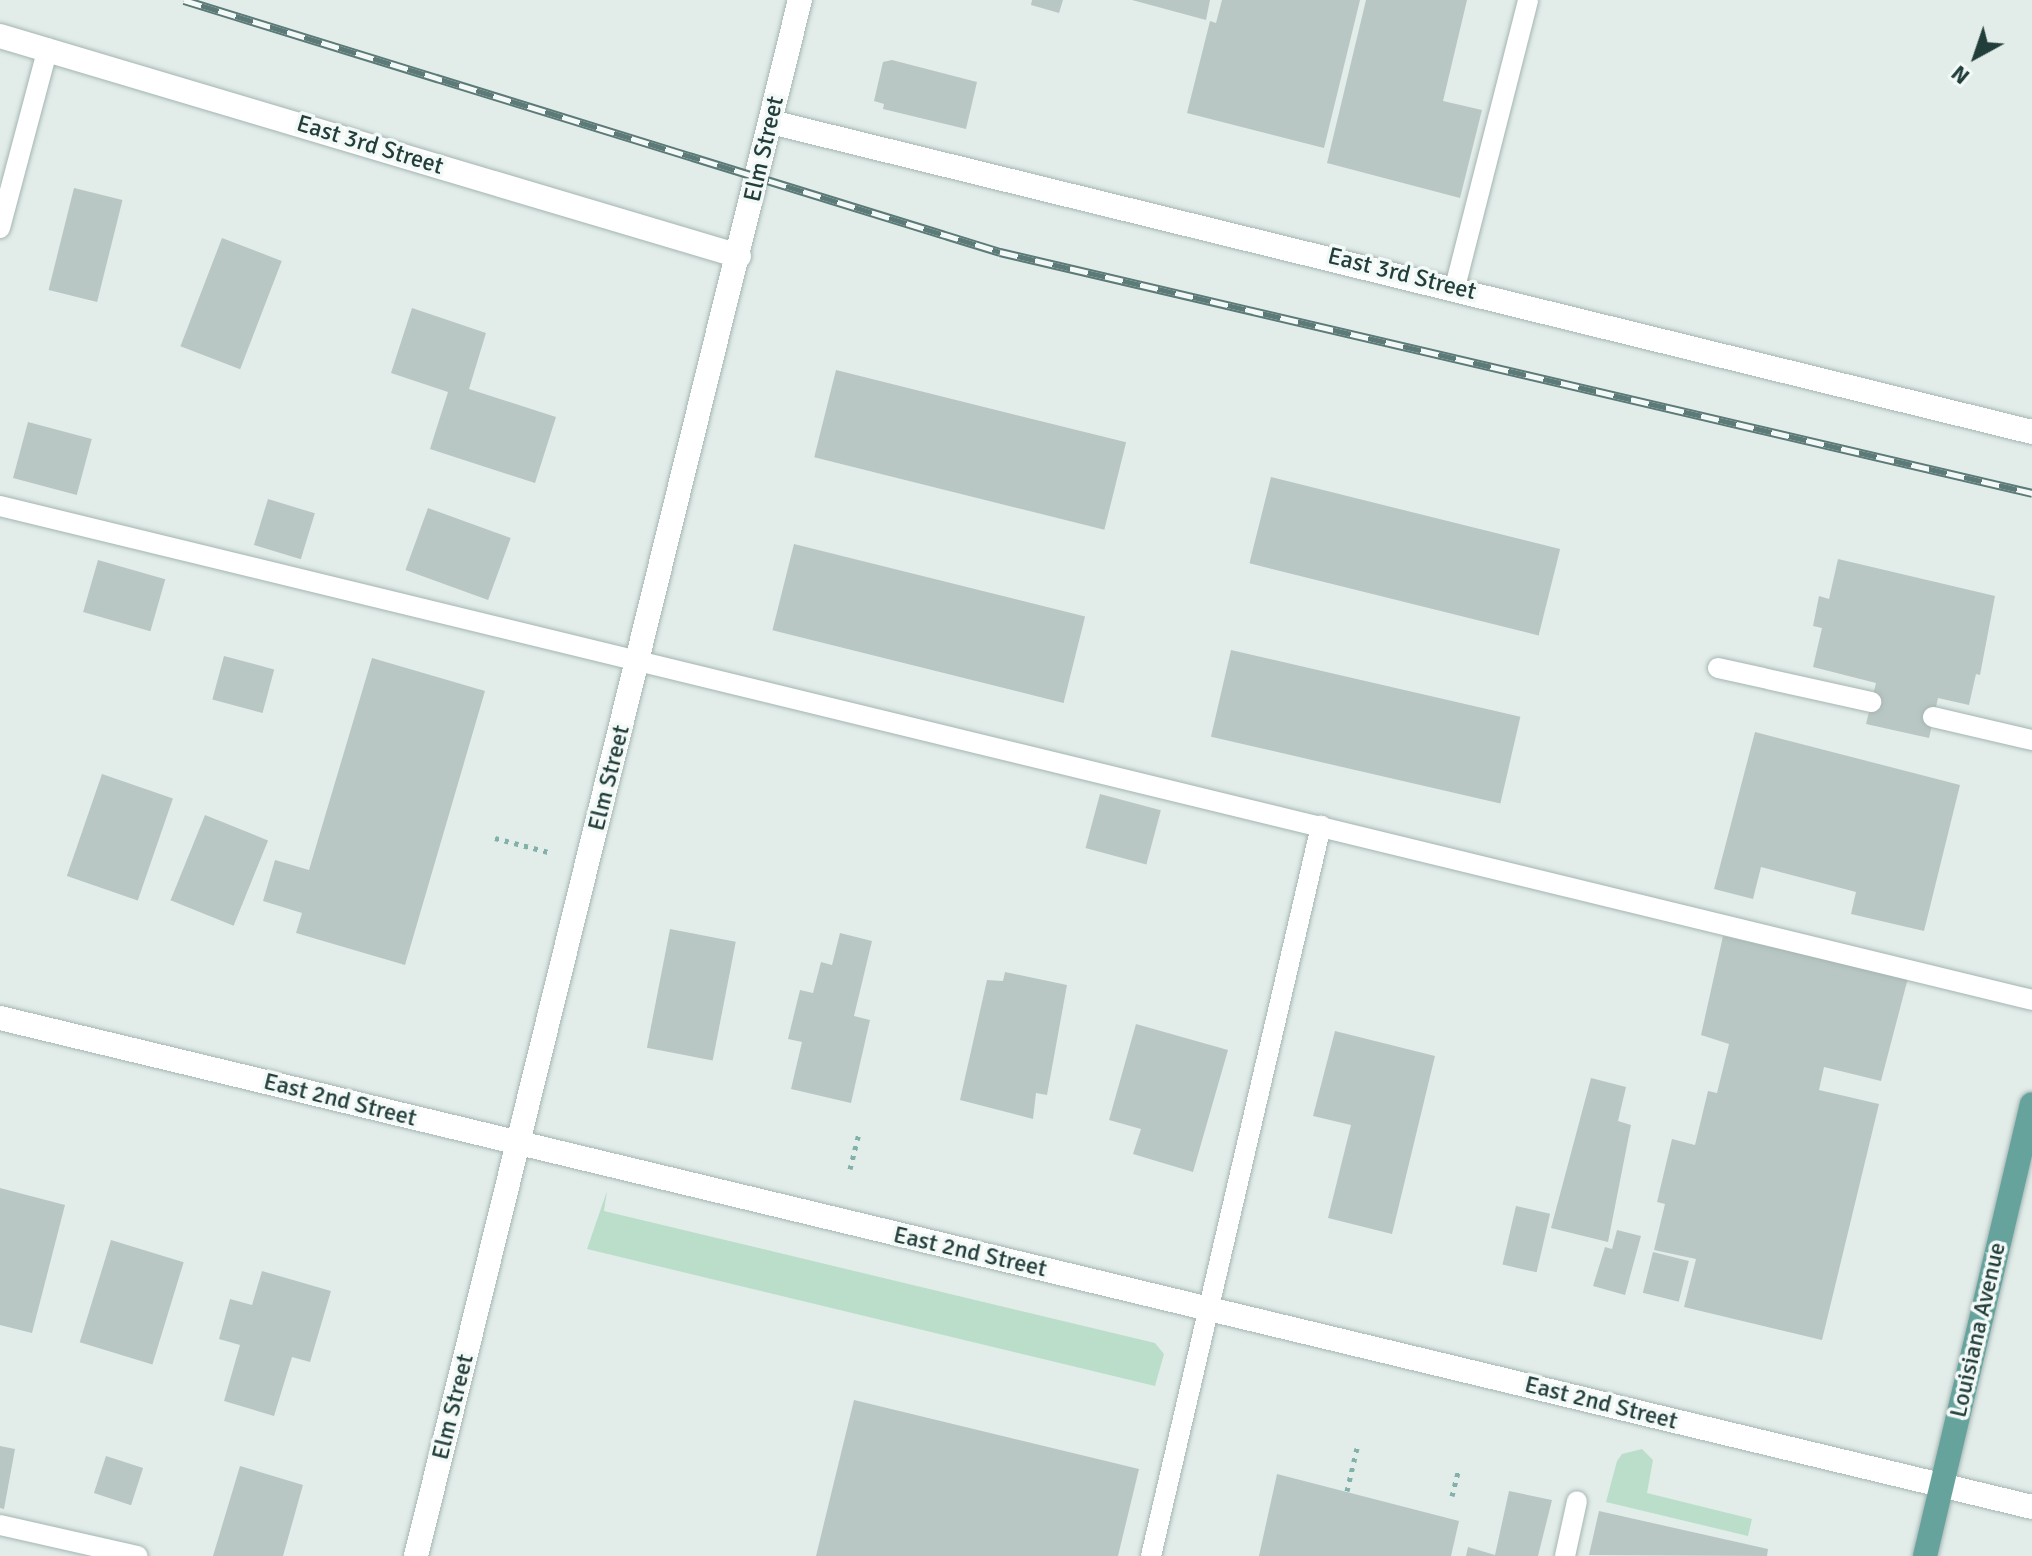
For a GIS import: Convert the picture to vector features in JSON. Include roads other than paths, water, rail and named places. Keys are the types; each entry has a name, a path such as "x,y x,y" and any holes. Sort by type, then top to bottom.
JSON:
{"main road":[{"name":"Louisiana Avenue","path":"1925,1556 2032,1104"}],"street":[{"name":"Elm Street","path":"416,1556 800,0"},
{"name":"East 3rd Street","path":"0,36 739,256"},
{"name":"East 3rd Street","path":"771,122 1455,287 2032,432"},
{"name":"East 2nd Street","path":"0,1018 2032,1507"}],"lane":[{"path":"1455,287 1528,0"},
{"path":"0,228 48,48"},
{"path":"0,506 639,658 2032,1000"},
{"path":"1718,668 1871,702"},
{"path":"1933,717 2032,740"},
{"path":"1151,1556 1211,1309 1321,826"},
{"path":"1565,1556 1577,1501"},
{"path":"0,1525 138,1556"}],"railway":[{"path":"184,0 1000,252 2032,493"}]}
